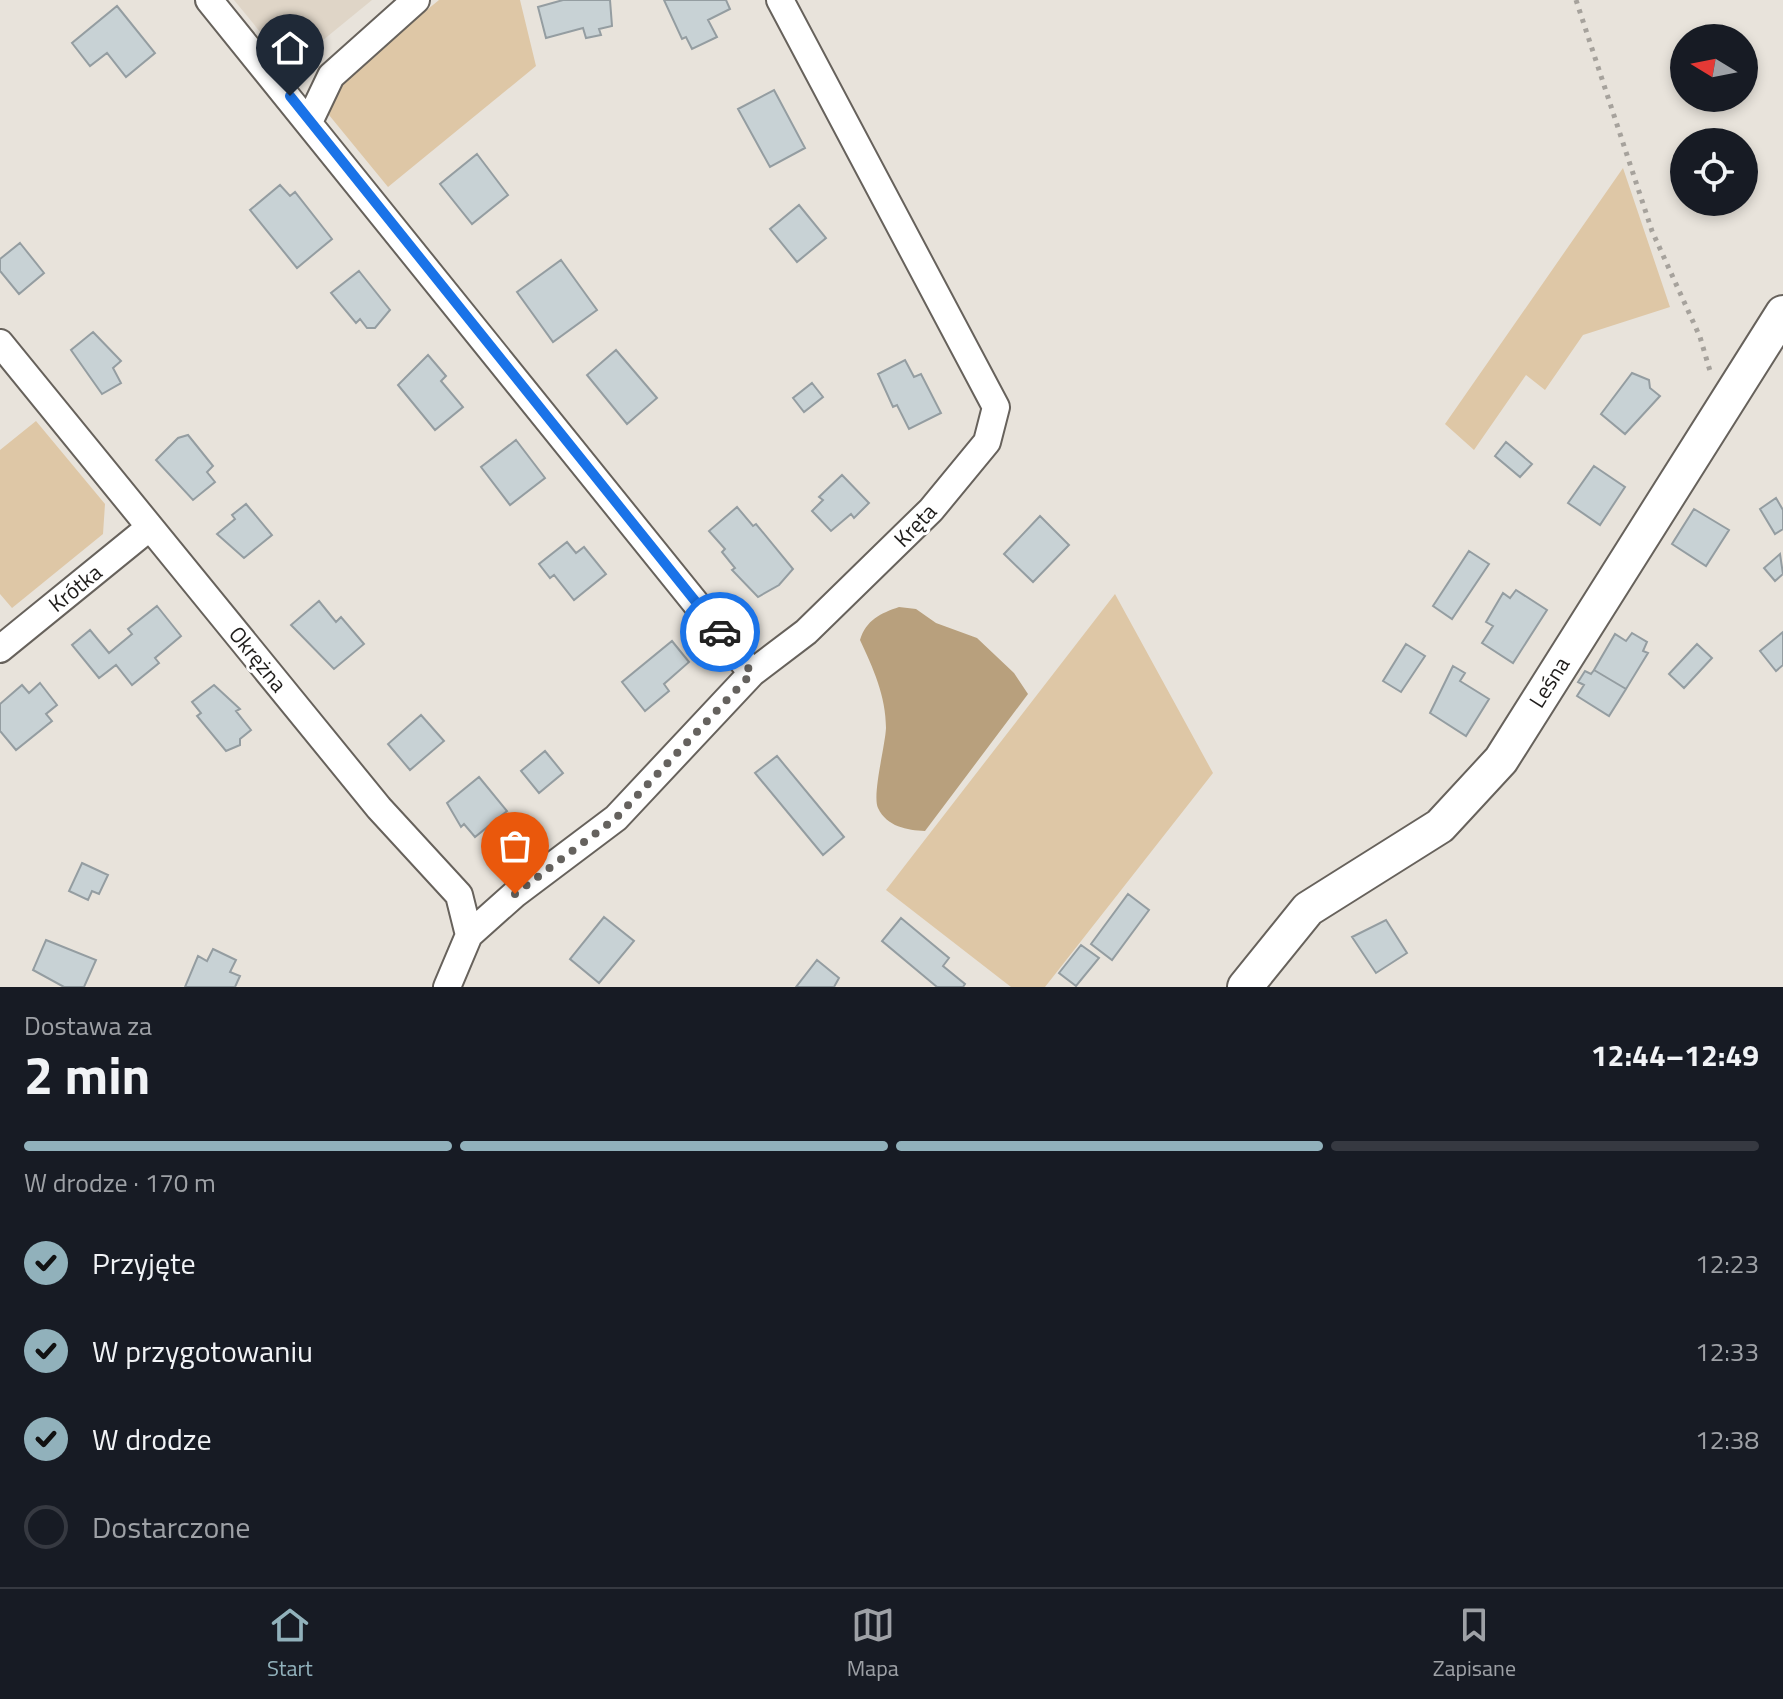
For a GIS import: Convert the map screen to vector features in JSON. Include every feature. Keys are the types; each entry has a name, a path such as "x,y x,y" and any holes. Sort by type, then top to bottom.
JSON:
{"street":[{"path":"209,0 310,120 752,673"},
{"path":"310,120 331,76 416,0"},
{"name":"Kręta","path":"469,935 515,894 616,818 752,673 806,632 931,510 987,442 996,407 780,0"},
{"name":"Leśna","path":"1245,987 1308,909 1440,826 1501,760 1783,313"},
{"name":"Okrężna","path":"0,343 379,808 459,895 469,935"},
{"name":"Krótka","path":"0,649 150,527"},
{"path":"447,987 469,935"}],"path":[{"path":"1576,0 1652,231 1700,337 1722,407"}],"shaded area":[{"path":"234,0 372,0 306,54 275,50"},
{"path":"439,0 520,0 536,66 388,187 329,115 333,87"},
{"path":"1623,168 1670,307 1583,335 1545,390 1526,375 1474,450 1445,424"},
{"path":"36,421 105,504 103,534 12,608 0,594 0,450"},
{"path":"1115,594 1213,773 1045,987 1011,987 886,890"},
{"path":"899,607 916,609 936,623 977,638 1014,673 1028,694 925,831 892,823 882,814 877,802 886,728 884,705 860,640 875,618"}],"building":[{"path":"563,0 610,0 612,26 599,29 601,35 586,38 583,28 546,38 538,7"},
{"path":"664,0 726,0 730,9 708,20 717,37 692,49 686,37 682,39"},
{"path":"117,6 155,53 126,77 107,53 90,66 72,43"},
{"path":"774,90 805,148 770,167 738,109"},
{"path":"477,154 508,195 472,224 440,184"},
{"path":"280,185 290,196 295,192 332,239 297,268 250,210"},
{"path":"799,205 826,238 797,262 770,229"},
{"path":"20,243 44,273 19,294 0,271 0,259"},
{"path":"561,260 597,310 553,342 517,292"},
{"path":"359,271 390,310 375,328 367,328 360,319 356,323 331,293"},
{"path":"93,332 121,361 113,368 121,383 102,394 71,350"},
{"path":"616,350 657,398 627,424 587,375"},
{"path":"428,355 446,376 441,381 463,407 435,430 398,385"},
{"path":"905,360 914,377 921,374 941,413 909,429 897,405 893,407 878,374"},
{"path":"1632,373 1649,380 1650,388 1660,396 1625,434 1601,414"},
{"path":"812,383 823,397 804,412 793,398"},
{"path":"188,435 213,466 207,472 215,482 193,500 156,460 178,438"},
{"path":"516,440 545,478 510,505 481,467"},
{"path":"1506,442 1532,464 1520,477 1495,456"},
{"path":"1594,466 1625,487 1600,525 1568,503"},
{"path":"842,475 869,503 854,518 851,514 831,531 812,511 823,500 819,497"},
{"path":"1776,498 1783,510 1783,529 1775,534 1760,509"},
{"path":"246,504 272,535 244,558 217,534 235,519 232,515"},
{"path":"737,507 753,526 756,524 793,569 779,585 758,597 732,570 735,568 722,552 725,549 709,531"},
{"path":"1694,509 1729,530 1706,566 1672,544"},
{"path":"1040,516 1069,545 1033,582 1004,554"},
{"path":"567,542 576,553 584,547 606,574 574,600 554,575 550,578 539,564"},
{"path":"1469,551 1489,564 1452,619 1433,606"},
{"path":"1780,554 1783,574 1775,581 1764,568"},
{"path":"1516,590 1547,610 1513,663 1482,643 1493,626 1486,622 1503,593 1510,598"},
{"path":"319,601 336,622 341,617 364,644 334,669 291,625"},
{"path":"157,606 181,636 155,658 159,663 132,685 116,665 99,678 72,645 90,630 109,653 132,634 128,629"},
{"path":"1783,632 1783,665 1776,671 1760,651"},
{"path":"1632,633 1647,642 1643,651 1648,653 1626,689 1594,670 1615,634 1626,641"},
{"path":"672,641 689,662 664,684 669,691 645,711 622,682"},
{"path":"1406,644 1425,656 1401,692 1383,681"},
{"path":"1697,644 1712,658 1684,688 1669,674"},
{"path":"1453,666 1465,673 1460,681 1489,699 1466,736 1430,713"},
{"path":"1594,670 1626,689 1609,716 1577,696 1584,685 1578,682 1585,671 1591,674"},
{"path":"40,683 57,705 46,714 52,721 16,750 0,731 0,704 22,685 29,693"},
{"path":"214,685 240,709 236,711 251,730 240,739 240,745 226,751 197,716 201,713 192,702"},
{"path":"421,715 444,741 410,770 388,744"},
{"path":"545,751 563,773 539,793 521,771"},
{"path":"777,756 844,837 823,855 755,773"},
{"path":"479,777 507,811 475,837 464,824 461,827 447,803"},
{"path":"82,863 108,875 99,894 92,891 88,900 69,891"},
{"path":"1128,894 1149,910 1112,960 1091,944"},
{"path":"604,917 634,941 599,983 570,959"},
{"path":"901,918 949,958 943,966 965,984 963,987 937,987 882,941"},
{"path":"1386,920 1407,953 1376,973 1352,937"},
{"path":"46,940 96,960 84,987 64,987 33,970"},
{"path":"1081,945 1099,958 1076,986 1059,973"},
{"path":"213,949 236,960 230,972 240,976 235,987 185,987 198,956 207,961"},
{"path":"817,960 839,978 834,987 796,987"}],"way so far":[{"path":"515,894 616,818 752,673 720,632"}],"route":[{"path":"290,96 720,632"}]}
